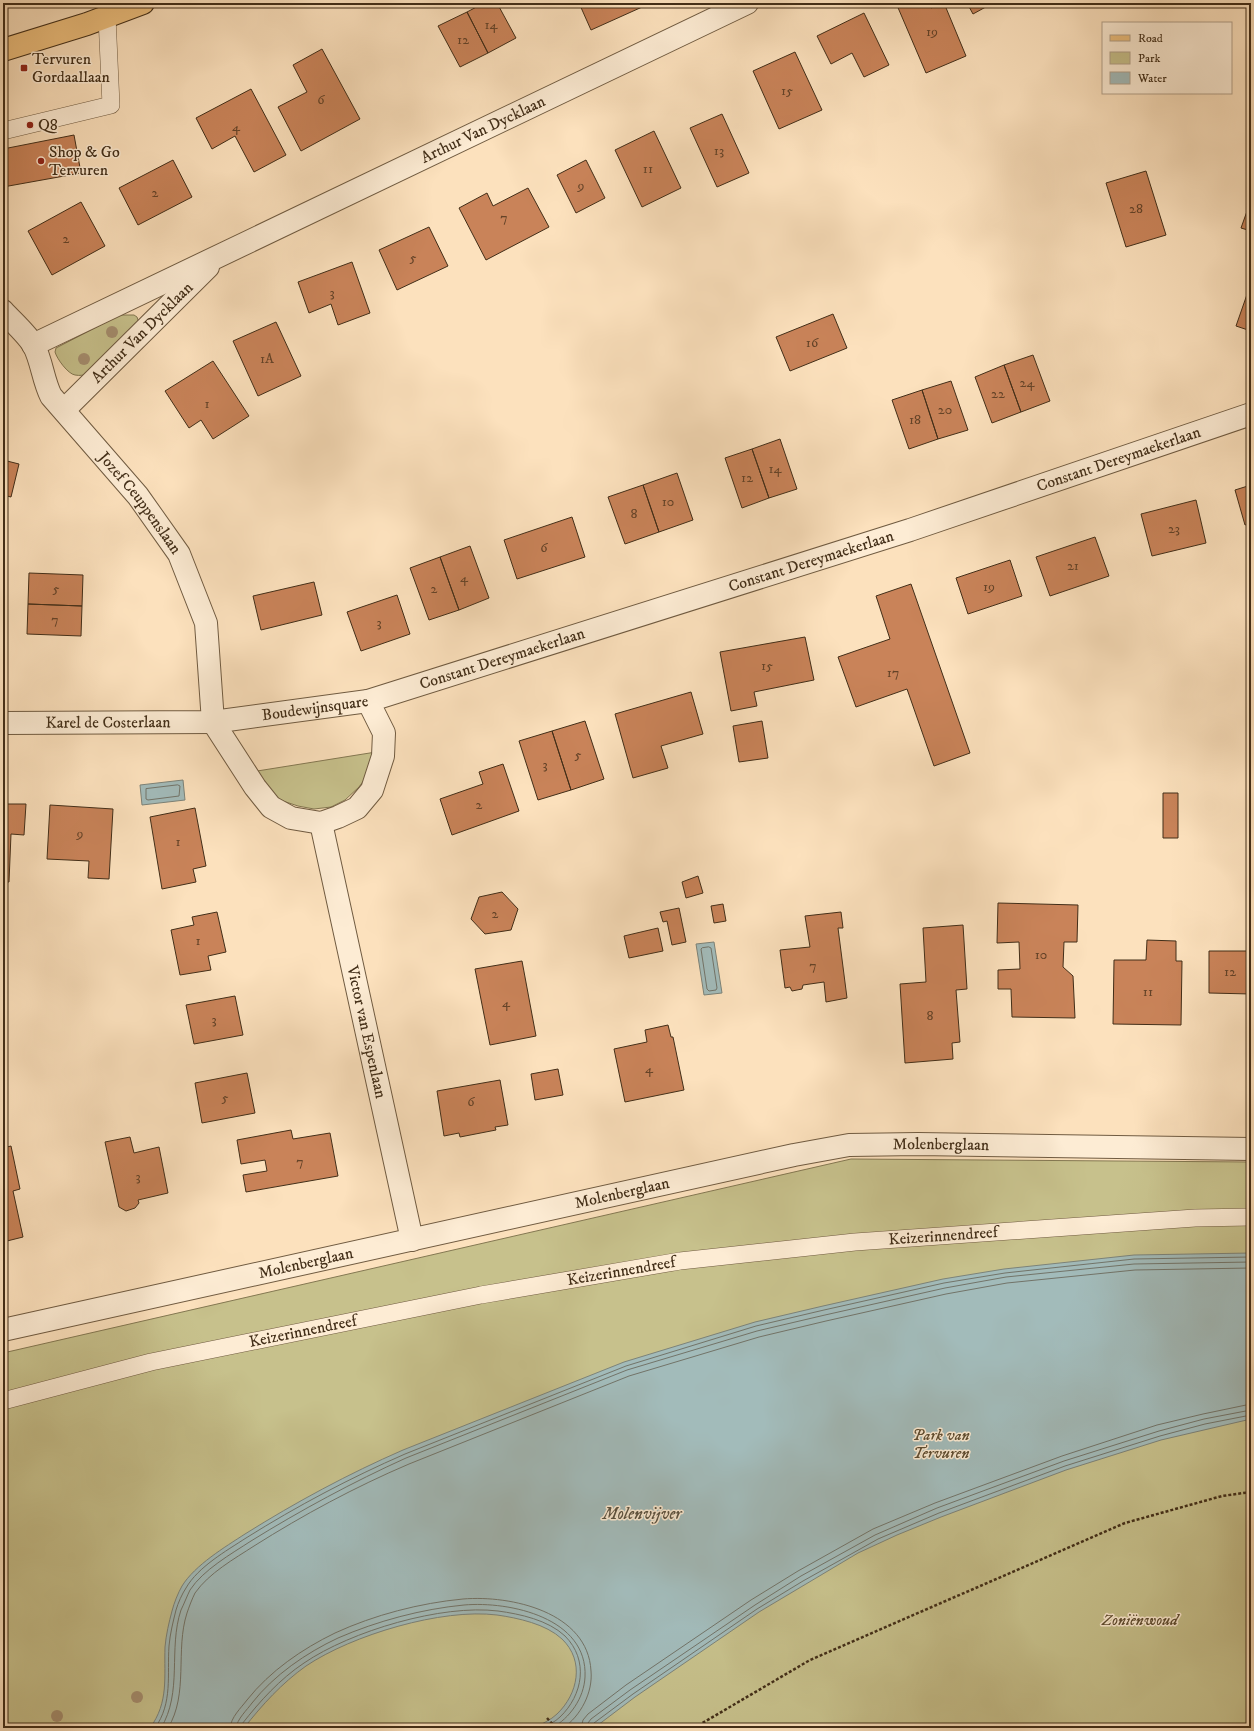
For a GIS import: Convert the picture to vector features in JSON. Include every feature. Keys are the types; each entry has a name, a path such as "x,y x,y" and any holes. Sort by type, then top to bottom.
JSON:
{"main road":[{"path":"3,50 39,40 143,3"}],"street":[{"name":"Arthur Van Dycklaan","path":"33,345 739,5"},
{"name":"Arthur Van Dycklaan","path":"64,410 220,255"},
{"name":"Jozef Ceuppenslaan","path":"3,311 33,345 40,360 45,382 51,396 138,496 179,554 206,623 213,722"},
{"name":"Constant Dereymaekerlaan","path":"368,701 910,530 1251,414"},
{"name":"Boudewijnsquare","path":"368,701 384,733 383,756 372,790 357,808 321,823 291,818 270,807 254,787 213,722 368,701"},
{"name":"Karel de Costerlaan","path":"3,723 213,722"},
{"name":"Victor van Espenlaan","path":"321,823 412,1240"},
{"name":"Molenberglaan","path":"3,1330 794,1154 850,1145 918,1144 1251,1149"}],"lane":[{"path":"3,130 111,105 107,17"},
{"name":"Keizerinnendreef","path":"3,1401 159,1360 481,1295 680,1261 855,1242 1195,1218 1251,1217"}],"path":[{"path":"694,1728 810,1660 1126,1523 1222,1496 1251,1492"},
{"path":"547,1718 556,1728"}],"green space":[{"path":"120,315 134,315 137,317 139,323 88,374 75,375 66,369 56,355 56,348"},
{"path":"376,752 370,772 359,787 345,800 331,807 314,809 283,801 270,793 251,772"},
{"name":"Park van Tervuren","path":"851,1159 1251,1162 1251,1728 3,1728 3,1353"}],"water":[{"path":"183,780 185,800 142,805 140,785"},
{"path":"714,942 722,993 704,995 696,944"},
{"name":"Molenvijver","path":"1251,1253 1251,1419 1161,1440 1066,1470 941,1517 858,1553 759,1612 635,1697 594,1728 534,1728 557,1714 570,1697 574,1687 576,1667 574,1657 562,1639 548,1629 531,1622 497,1615 475,1614 450,1616 398,1626 372,1634 325,1655 306,1666 281,1687 244,1728 150,1728 156,1718 163,1699 165,1679 165,1647 170,1620 178,1595 188,1578 211,1557 264,1522 342,1479 403,1450 624,1362 755,1322 823,1306 943,1279 1004,1269 1134,1255"}],"building":[{"path":"484,3 497,3 516,38 488,53 467,12"},
{"path":"579,3 651,3 591,30"},
{"path":"896,3 929,3 931,8 944,3 966,56 926,73"},
{"path":"967,3 993,3 973,14"},
{"path":"467,12 488,53 460,67 438,26"},
{"path":"864,13 889,65 864,77 852,53 831,64 817,36"},
{"path":"322,49 360,119 301,151 278,107 307,92 293,65"},
{"path":"795,52 822,110 779,129 753,71"},
{"path":"251,89 286,155 254,172 235,136 212,149 196,118"},
{"path":"722,114 749,173 717,187 690,128"},
{"path":"654,131 681,188 642,207 615,150"},
{"name":"Shop & Go Tervuren","path":"74,135 81,173 3,187 3,149"},
{"path":"173,160 192,197 138,225 119,188"},
{"path":"586,160 605,198 576,213 557,175"},
{"path":"1146,171 1166,235 1126,247 1106,183"},
{"path":"528,188 549,227 486,260 459,208 487,193 493,206"},
{"path":"1251,200 1251,231 1241,228"},
{"path":"81,202 105,246 52,275 28,231"},
{"path":"429,227 448,266 397,290 379,250"},
{"path":"352,262 370,313 338,325 331,304 309,313 298,282"},
{"path":"1251,283 1251,331 1236,326"},
{"path":"833,314 847,348 790,371 776,337"},
{"path":"276,322 301,376 258,396 233,341"},
{"path":"1033,355 1050,401 1021,412 1004,365"},
{"path":"213,361 249,416 213,439 201,420 189,428 165,391"},
{"path":"1004,365 1021,412 992,423 975,377"},
{"path":"951,381 968,430 938,439 922,390"},
{"path":"922,390 938,439 909,449 892,400"},
{"path":"780,439 797,489 769,498 752,449"},
{"path":"752,449 769,498 742,508 725,458"},
{"path":"3,460 19,464 11,497 3,495"},
{"path":"677,473 693,520 659,532 643,485"},
{"path":"643,485 659,532 625,544 608,497"},
{"path":"1251,485 1251,523 1245,525 1235,490"},
{"path":"1196,500 1206,543 1152,556 1141,514"},
{"path":"572,517 585,557 517,579 504,540"},
{"path":"1095,537 1109,576 1050,596 1036,557"},
{"path":"470,546 489,598 459,610 440,557"},
{"path":"440,557 459,610 429,620 410,568"},
{"path":"1010,560 1022,596 968,614 956,578"},
{"path":"29,573 83,575 82,606 28,604"},
{"path":"314,582 322,615 261,630 253,596"},
{"path":"911,584 970,753 934,766 907,689 856,707 838,657 890,639 876,596"},
{"path":"397,595 410,634 361,651 347,612"},
{"path":"28,604 82,606 81,636 27,634"},
{"path":"805,637 814,680 754,692 757,706 731,711 720,652"},
{"path":"691,692 703,734 661,746 668,768 633,778 615,714"},
{"path":"585,721 604,779 571,790 552,731"},
{"path":"762,721 768,758 739,762 733,726"},
{"path":"552,731 571,790 538,800 519,741"},
{"path":"503,764 519,811 452,835 440,799 483,784 479,772"},
{"path":"1163,793 1178,793 1178,838 1163,838"},
{"path":"3,804 26,804 24,835 11,834 9,882 3,882"},
{"path":"50,805 113,809 109,879 88,878 89,861 47,859"},
{"path":"195,808 206,866 193,869 196,882 162,889 150,817"},
{"path":"698,876 703,893 686,898 682,882"},
{"path":"502,892 518,909 511,930 485,934 471,919 479,897"},
{"path":"998,903 1078,905 1077,942 1064,942 1063,967 1073,976 1075,1018 1012,1017 1011,989 998,989 998,970 1020,969 1019,942 997,943"},
{"path":"723,904 726,921 714,923 711,906"},
{"path":"679,908 686,942 672,945 667,921 663,922 660,912"},
{"path":"217,912 226,952 208,956 211,970 180,975 171,930 194,925 192,917"},
{"path":"841,912 843,928 838,928 847,998 826,1002 824,982 803,985 802,989 792,991 790,987 785,988 780,950 810,947 805,916"},
{"path":"963,925 967,989 956,990 960,1042 952,1043 953,1059 905,1063 900,984 926,982 923,928"},
{"path":"658,928 663,951 629,958 624,936"},
{"path":"1147,940 1176,941 1176,961 1182,961 1181,1025 1113,1024 1114,960 1146,960"},
{"path":"1209,951 1251,951 1251,994 1209,993"},
{"path":"522,961 536,1036 490,1045 475,969"},
{"path":"235,996 243,1035 194,1044 186,1005"},
{"path":"668,1025 671,1037 673,1037 684,1090 625,1102 614,1049 647,1042 645,1030"},
{"path":"558,1069 563,1095 535,1100 531,1074"},
{"path":"247,1073 255,1113 202,1123 195,1083"},
{"path":"500,1080 508,1125 495,1127 496,1130 460,1137 459,1133 444,1136 437,1091"},
{"path":"291,1130 293,1139 330,1133 338,1176 246,1192 243,1175 267,1171 265,1160 241,1164 237,1140"},
{"path":"130,1137 134,1153 159,1147 168,1193 138,1200 139,1203 135,1208 126,1211 119,1207 105,1142"},
{"path":"11,1146 20,1189 13,1191 23,1237 3,1242 3,1148"}],"place":[{"name":"Tervuren Gordaallaan","path":"24,68"},
{"name":"Q8","path":"30,125"},
{"name":"Shop & Go Tervuren","path":"41,161"}],"park label":[{"name":"Zoniënwoud","path":"1140,1620"}]}
